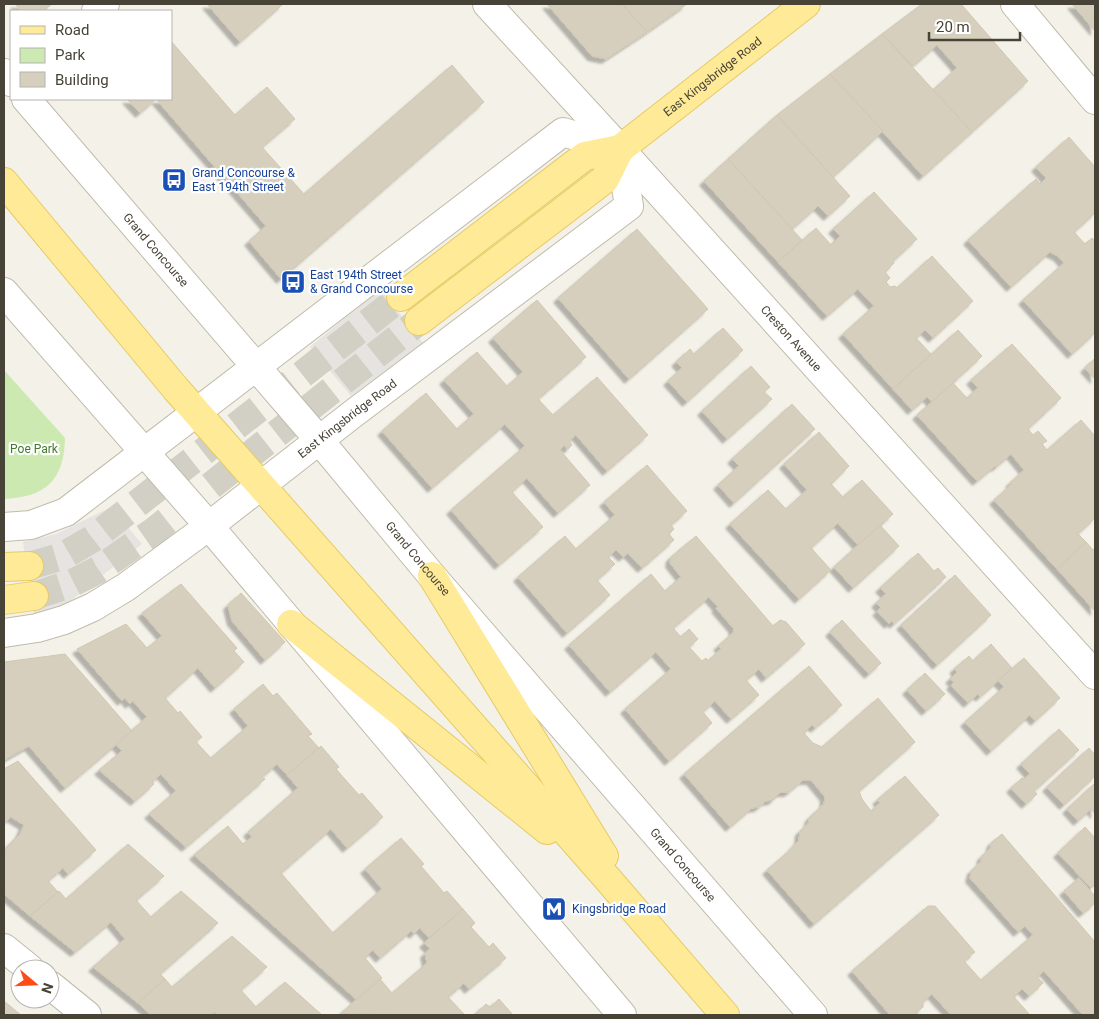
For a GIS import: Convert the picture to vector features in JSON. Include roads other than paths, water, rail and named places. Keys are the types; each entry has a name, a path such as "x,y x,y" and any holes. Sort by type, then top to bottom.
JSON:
{"main road":[{"name":"East Kingsbridge Road","path":"401,297 585,156 620,148 806,4"},
{"name":"East Kingsbridge Road","path":"419,321 605,179 620,148"},
{"path":"4,182 196,412 606,877 725,1015"},
{"path":"432,576 646,923"},
{"path":"4,600 34,596"},
{"path":"291,624 606,877"}],"street":[{"name":"Creston Avenue","path":"487,4 620,148 1095,675"},
{"path":"1015,4 1095,100"},
{"name":"Grand Concourse","path":"27,100 319,440 432,576 813,1015"},
{"path":"4,527 31,525 66,512 563,132 620,148"},
{"name":"East Kingsbridge Road","path":"4,633 64,620 93,607 126,587 629,206 620,148"},
{"path":"4,292 209,526 622,1015"},
{"path":"4,948 18,959"},
{"path":"60,993 87,1015"}],"tunnel":[{"path":"29,566 63,556 92,539 401,297"},
{"path":"34,596 70,584 98,570 154,531 419,321"}],"place":[{"name":"Grand Concourse & East 194th Street","path":"174,180"},
{"name":"East 194th Street & Grand Concourse","path":"293,282"},
{"name":"Kingsbridge Road","path":"554,909"}],"park label":[{"name":"Poe Park","path":"34,449"}]}
